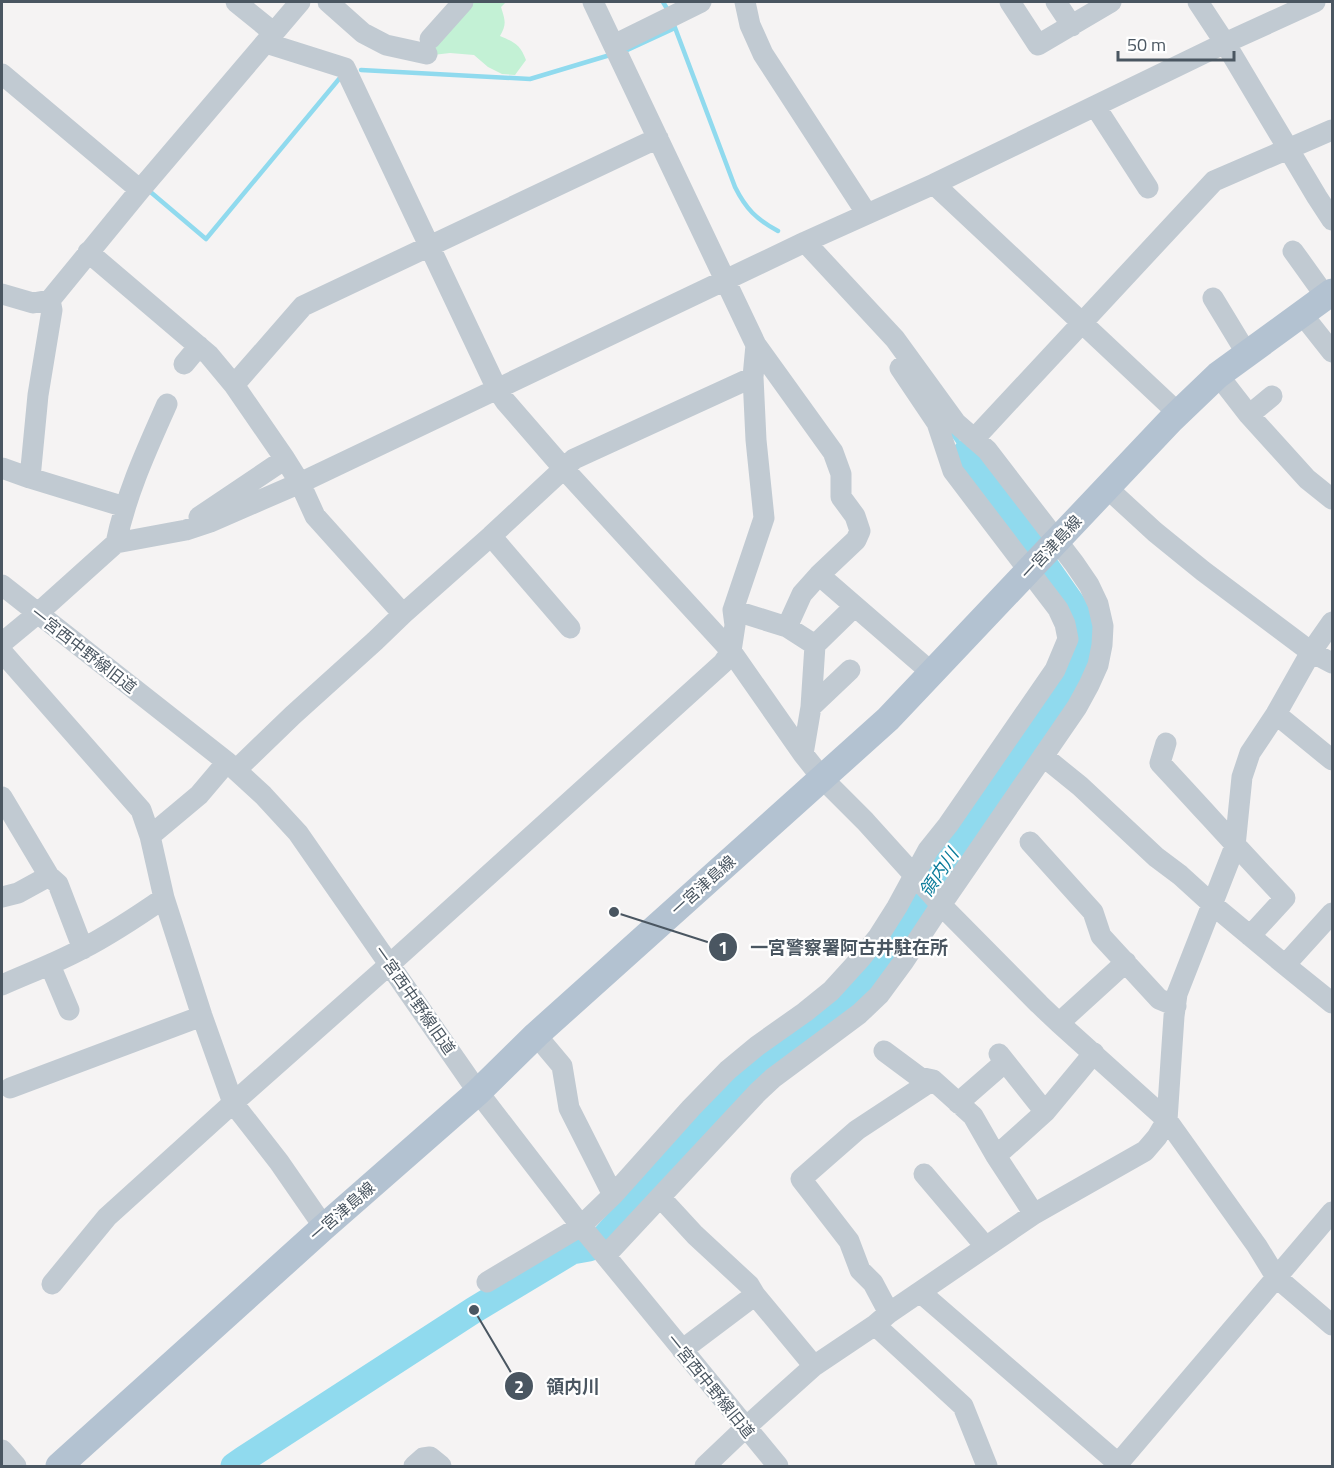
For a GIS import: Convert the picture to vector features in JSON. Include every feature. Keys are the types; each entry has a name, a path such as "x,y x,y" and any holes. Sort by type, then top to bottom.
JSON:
{"main road":[{"name":"一宮津島線","path":"59,1467 324,1227 478,1092 536,1035 888,719 1178,413 1218,375 1329,294"}],"street":[{"path":"236,2 270,38 345,68 497,390 505,401 564,470 731,651 822,778 865,821 941,905 1059,1023 1167,1120 1257,1246 1276,1277 1332,1325"},
{"path":"2,294 33,303 50,300 300,2"},
{"path":"328,2 363,33 386,45 429,46 463,2"},
{"path":"593,2 756,345 833,452 841,474 841,497 855,516 860,531 856,540 819,574 802,594 788,627"},
{"path":"614,45 701,2"},
{"path":"745,2 750,25 764,54 867,214"},
{"path":"1010,2 1038,45 1106,3"},
{"path":"1056,2 1072,26"},
{"path":"1198,2 1332,220"},
{"path":"2,643 116,543 186,530 300,483 1315,2"},
{"path":"2,74 140,190"},
{"path":"1095,106 1148,188"},
{"path":"978,442 1087,326 1214,181 1332,130"},
{"path":"234,386 303,306 658,138"},
{"path":"934,184 1178,413"},
{"path":"606,1255 758,1092 773,1078 859,1014 879,995 1077,707 1098,665 1102,645 1103,626 1098,604 1089,585 1057,541 987,450 956,423 895,339 805,242"},
{"path":"1293,251 1329,294"},
{"path":"88,252 209,355 234,386 285,459 300,483 315,516 403,614"},
{"path":"1213,298 1247,354"},
{"path":"30,478 38,395 52,310 50,300"},
{"path":"1302,314 1332,352"},
{"path":"52,1284 107,1217 723,663 731,651 735,625 733,610 764,519 756,440 753,377 756,345"},
{"path":"184,364 199,346"},
{"path":"487,1282 581,1226 613,1195 728,1070 831,991 848,973 879,937 928,850 948,825 1055,670 1068,639 1065,624 1058,609 953,471 937,423 900,368"},
{"path":"1218,375 1249,415 1307,479 1332,499"},
{"path":"150,836 293,715 574,459 753,377"},
{"path":"1249,415 1272,396"},
{"path":"116,543 125,507 148,445 167,404"},
{"path":"186,530 202,514 285,459"},
{"path":"2,468 125,507"},
{"path":"1107,488 1203,572 1311,652 1332,663"},
{"path":"491,536 570,628"},
{"path":"819,574 931,672"},
{"name":"一宮西中野線旧道","path":"2,585 232,766 298,833 478,1092 581,1226 778,1467"},
{"path":"803,754 811,707 815,645 855,606"},
{"path":"733,610 788,627 815,645"},
{"path":"705,1467 814,1366 1034,1214 1145,1151 1157,1137 1167,1120 1177,994 1235,846 1242,777 1250,753 1276,714 1311,652 1332,622"},
{"path":"2,652 141,810 150,836 164,898 233,1103 279,1162 324,1227"},
{"path":"811,707 850,670"},
{"path":"286,694 293,715"},
{"path":"1276,714 1332,760"},
{"path":"1166,743 1160,764 1285,898 1250,936"},
{"path":"1043,756 1080,786 1156,857 1332,1003"},
{"path":"2,797 49,876 58,884 83,949"},
{"path":"1030,842 1093,912 1101,936 1160,999 1176,1006"},
{"path":"2,897 18,892 49,876"},
{"path":"2,985 83,949 164,898"},
{"path":"1285,965 1332,913"},
{"path":"1059,1023 1126,962"},
{"path":"50,964 69,1010"},
{"path":"10,1088 202,1016"},
{"path":"536,1035 562,1066 569,1107 613,1195"},
{"path":"884,1051 918,1077 933,1080 973,1116 1034,1214"},
{"path":"996,1156 1045,1112 1094,1053"},
{"path":"958,1102 1002,1058 1045,1112"},
{"path":"933,1080 857,1130 801,1179 849,1241 860,1270 873,1283 882,1319 963,1406 987,1467"},
{"path":"924,1173 985,1246"},
{"path":"660,1197 749,1285 814,1366"},
{"path":"920,1292 1118,1466 1332,1212"},
{"path":"682,1350 755,1295"},
{"path":"2,1450 16,1467"},
{"path":"414,1467 423,1458 430,1457 441,1467"}],"green space":[{"path":"468,2 506,2 501,7 505,22 500,36 516,44 526,60 515,75 502,74 488,67 474,55 450,53 433,55 434,29"}],"waterway":[{"path":"663,2 669,12"},
{"path":"674,25 735,187 752,213 778,231"},
{"path":"623,52 675,28"},
{"path":"361,70 530,79 610,55"},
{"path":"147,189 206,239 339,79"},
{"path":"949,429 966,453 973,446"},
{"name":"領内川","path":"605,1237 629,1210 641,1188 751,1070 814,1024 863,984 1068,684 1079,661 1083,635 1077,611 966,453"},
{"name":"領内川","path":"234,1466 474,1310 572,1251 589,1248"}],"place":[{"name":"一宮警察署阿古井駐在所","path":"614,912"},
{"name":"領内川","path":"474,1310"}]}
